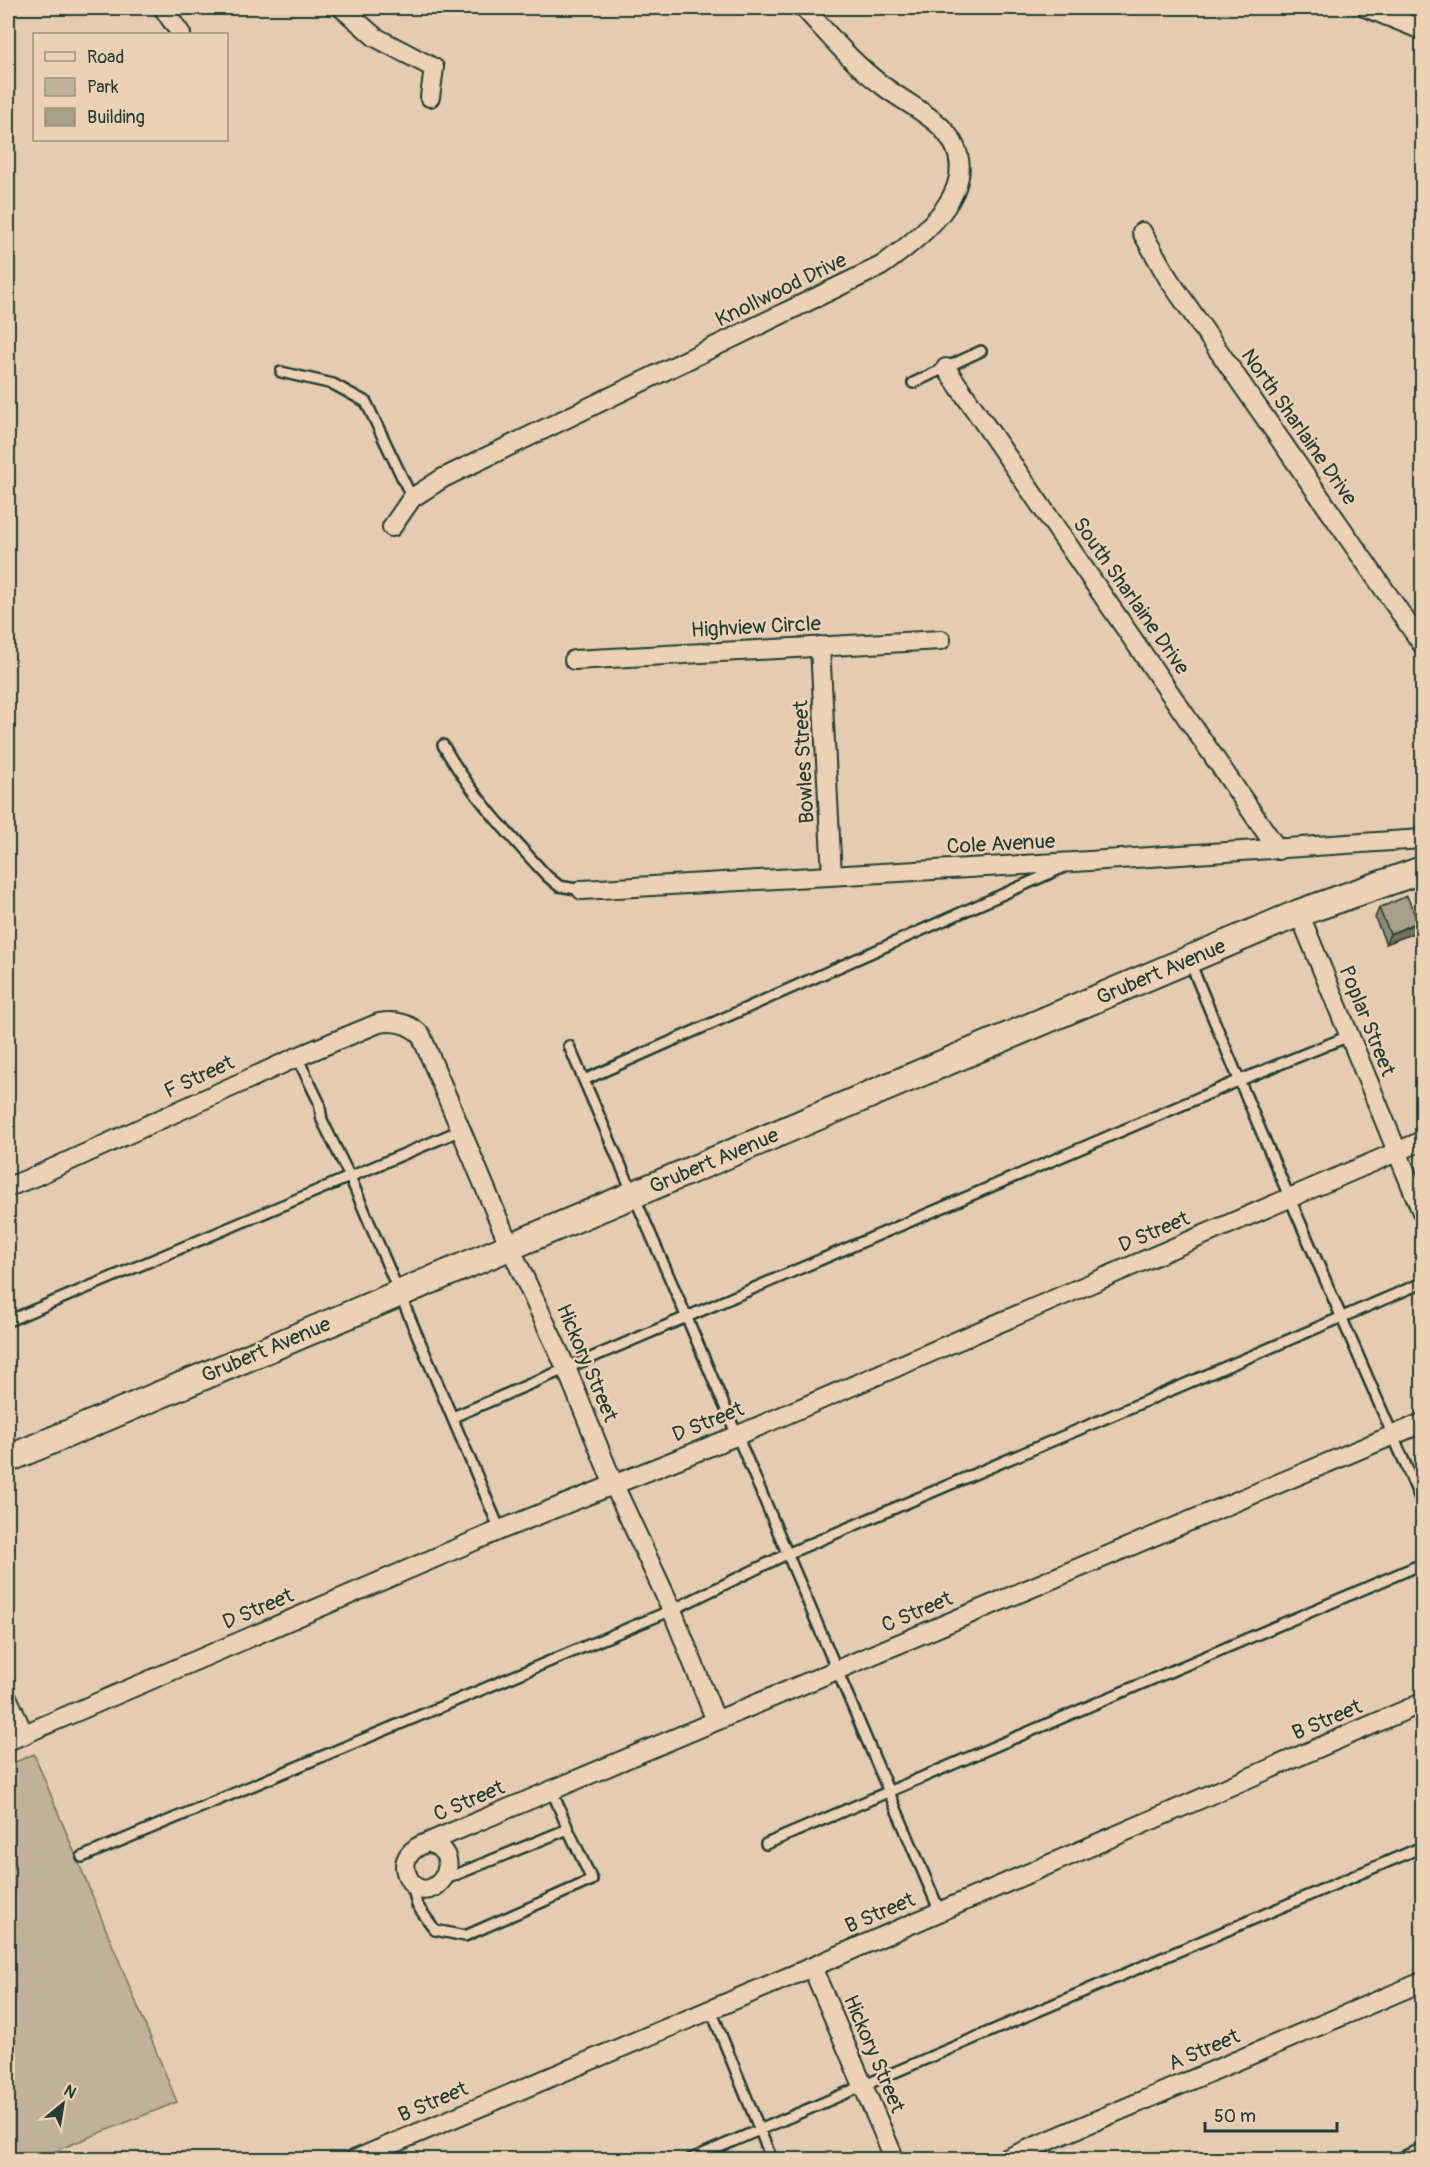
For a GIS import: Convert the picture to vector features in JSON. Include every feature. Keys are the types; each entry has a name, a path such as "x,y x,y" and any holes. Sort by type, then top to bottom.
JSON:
{"street":[{"path":"163,8 180,33"},
{"path":"342,8 375,37 434,68 430,97"},
{"name":"Knollwood Drive","path":"392,527 412,498 443,478 870,272 900,252 949,205 955,194 959,172 955,150 946,134 936,123 864,71 804,8"},
{"path":"1367,8 1422,30"},
{"name":"North Sharlaine Drive","path":"1142,232 1168,278 1422,644"},
{"name":"South Sharlaine Drive","path":"946,368 1278,850"},
{"name":"Highview Circle","path":"574,660 941,640"},
{"name":"Bowles Street","path":"820,646 832,876"},
{"name":"Cole Avenue","path":"582,890 1278,850 1422,839"},
{"name":"Grubert Avenue","path":"8,1459 1299,913 1422,870"},
{"name":"Poplar Street","path":"1299,913 1422,1212"},
{"name":"F Street","path":"8,1187 297,1057 379,1023 394,1022 411,1027"},
{"name":"Hickory Street","path":"411,1027 421,1035 510,1247 567,1370 613,1483 672,1610 716,1721"},
{"name":"D Street","path":"16,1738 500,1530 613,1483 736,1436 1422,1141"},
{"name":"C Street","path":"429,1842 1422,1423"},
{"path":"8,1699 16,1738"},
{"name":"B Street","path":"354,2160 812,1967 1422,1703"},
{"path":"429,1842 438,1847 446,1860 447,1870 443,1880 431,1888 422,1889 411,1883 405,1870 408,1856 414,1848 429,1842"},
{"name":"Hickory Street","path":"812,1967 895,2160"},
{"name":"A Street","path":"1003,2160 1422,1982"}],"lane":[{"path":"913,383 981,351"},
{"path":"281,372 333,384 366,402 412,498"},
{"path":"443,745 464,778 547,876 559,886 582,890"},
{"path":"584,1080 1074,862"},
{"path":"1189,960 1238,1081 1291,1198 1422,1503"},
{"path":"453,1417 1238,1081 1349,1036"},
{"path":"569,1046 940,1912"},
{"path":"297,1057 320,1102 322,1120 350,1177 500,1530"},
{"path":"8,1321 461,1130"},
{"path":"82,1857 672,1610 787,1554 1422,1283"},
{"path":"766,1844 1422,1564"},
{"path":"411,1883 417,1905 435,1930 465,1936 592,1880 552,1791"},
{"path":"443,1880 568,1829"},
{"path":"689,2160 1422,1847"},
{"path":"711,2010 772,2160"},
{"path":"1396,2160 1422,2148"}],"green space":[{"path":"34,1754 177,2102 35,2159 8,2159 8,1765"}],"building":[{"path":"1407,896 1418,922 1390,934 1379,908"}]}
